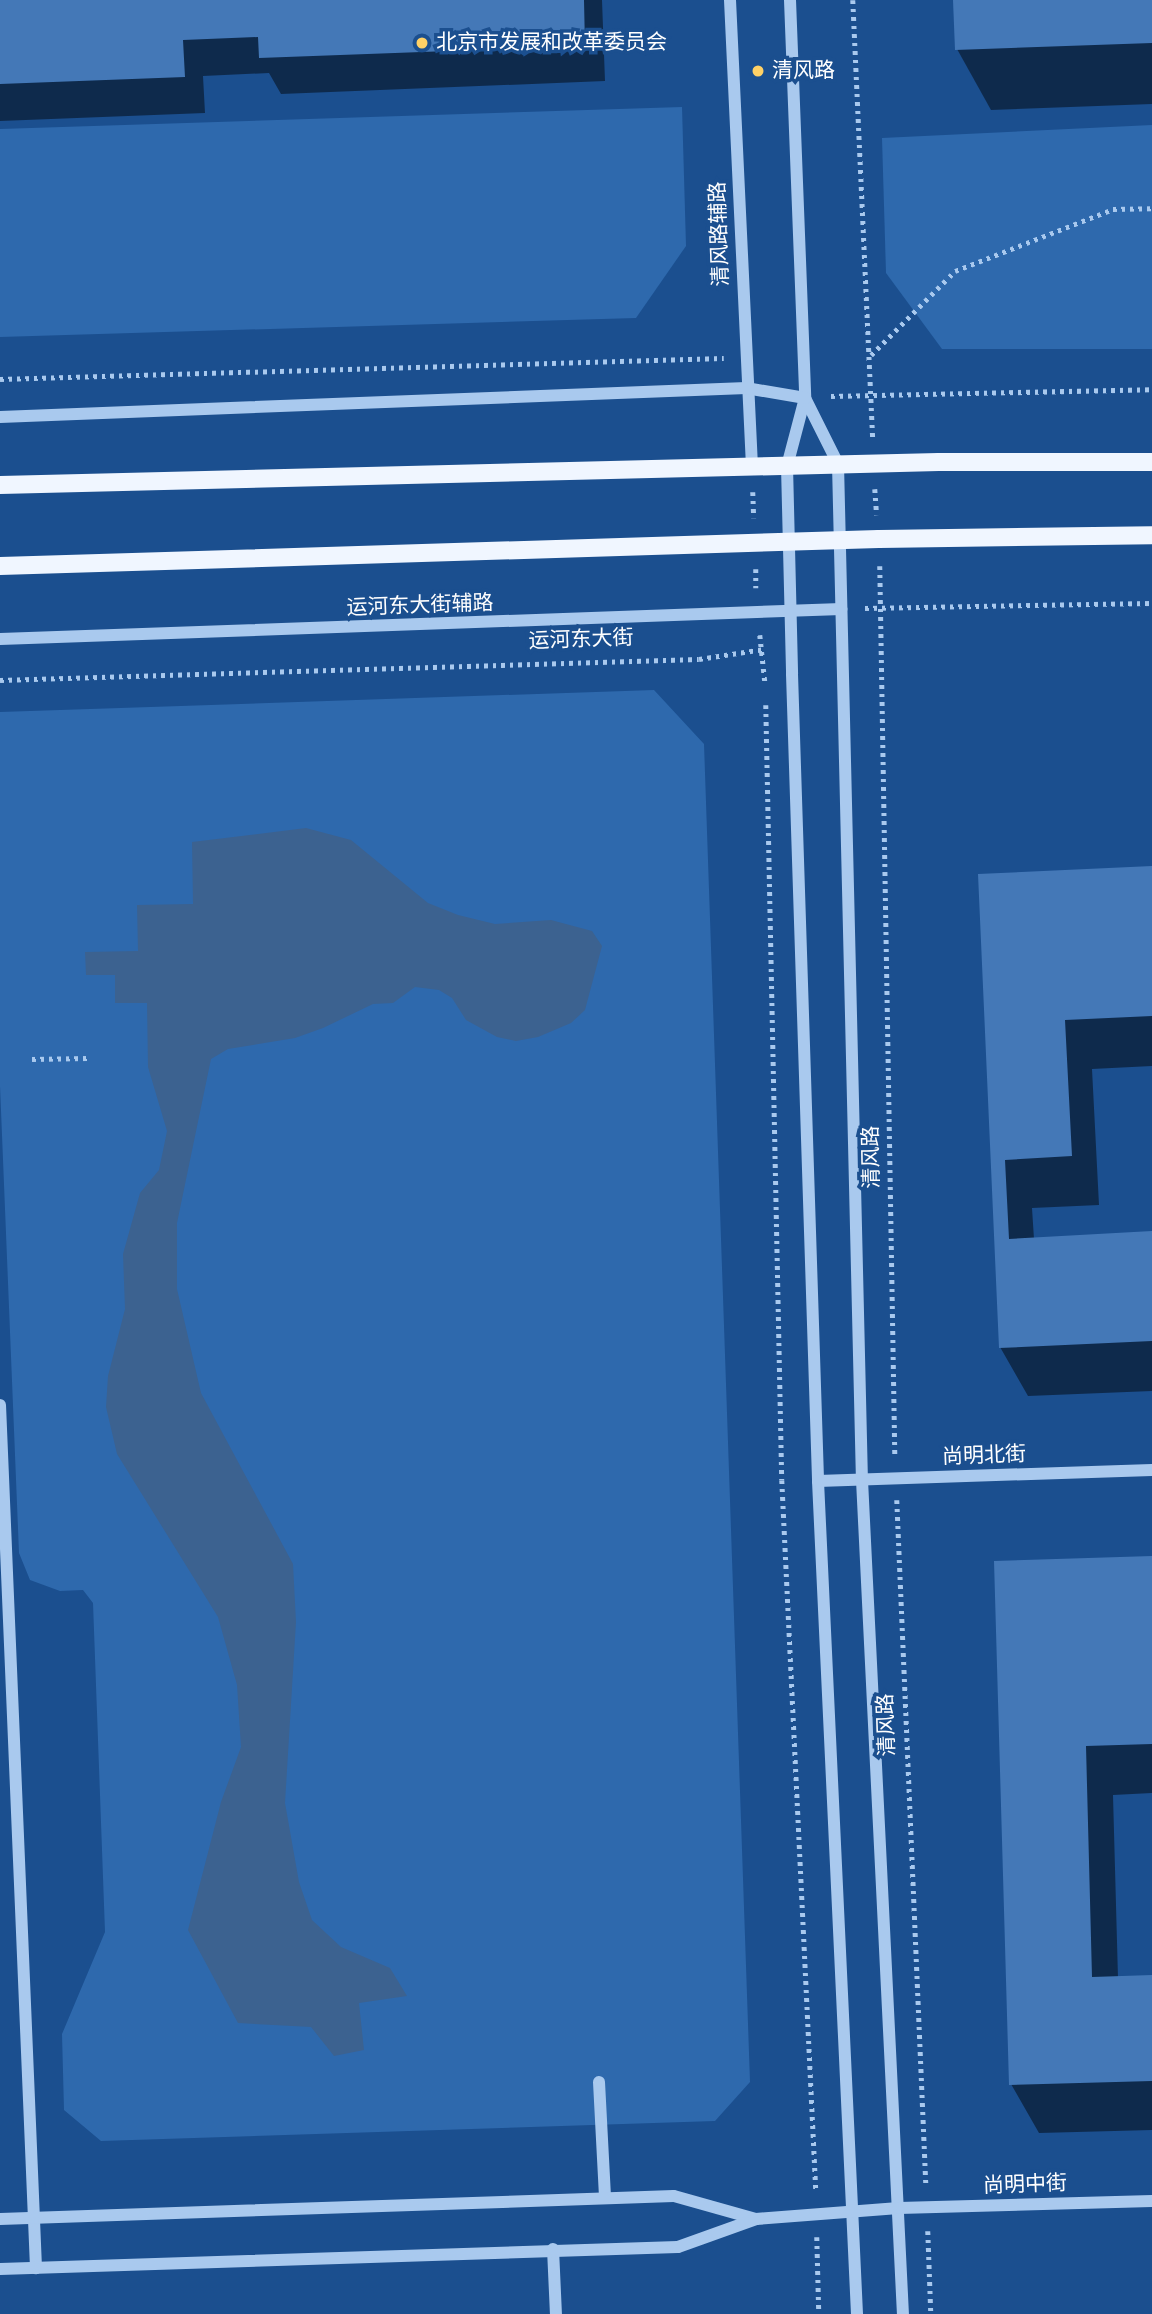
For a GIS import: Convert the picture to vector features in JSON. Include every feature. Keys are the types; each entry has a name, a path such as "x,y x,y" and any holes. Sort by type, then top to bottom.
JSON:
{"main road":[{"path":"0,485 873,463 1152,462"},
{"path":"0,566 878,539 1152,535"}],"street":[{"name":"清风路辅路","path":"730,0 746,388 752,467"},
{"name":"清风路","path":"790,0 805,398 787,466 791,611 818,1481 857,2314"},
{"path":"0,417 746,388 805,398"},
{"name":"清风路","path":"805,398 838,464 862,1479 903,2314"},
{"name":"运河东大街辅路","path":"0,639 841,609"},
{"path":"0,1405 36,2268"},
{"name":"尚明北街","path":"818,1481 1152,1470"},
{"path":"599,2082 605,2198"},
{"path":"0,2219 674,2196 756,2219"},
{"name":"尚明中街","path":"756,2219 899,2208 1152,2201"},
{"path":"0,2269 678,2247 756,2219"},
{"path":"553,2249 556,2314"}],"path":[{"name":"清风路","path":"853,0 871,355 873,463 883,607 896,1478 931,2314"},
{"path":"871,355 955,271 1113,209 1152,208"},
{"path":"752,467 757,613 762,650 782,1479 817,2214 819,2314"},
{"path":"841,609 1152,603"},
{"name":"运河东大街","path":"0,681 699,659 762,650 792,635"},
{"path":"32,1059 88,1058"}],"shaded area":[{"path":"682,107 686,246 636,318 0,337 0,129"},
{"path":"1152,125 1152,349 942,349 886,273 882,138"},
{"path":"654,690 704,744 750,2082 715,2121 101,2141 64,2110 62,2034 105,1932 93,1603 83,1590 60,1591 30,1580 19,1553 0,1086 0,712"},
{"path":"306,828 351,840 428,903 458,915 495,924 551,920 592,931 602,946 585,1010 571,1023 538,1037 516,1041 497,1037 466,1020 452,998 439,990 415,987 393,1003 373,1004 295,1038 228,1049 211,1059 177,1223 177,1289 201,1393 293,1564 296,1622 285,1803 299,1882 312,1920 341,1947 390,1968 407,1996 359,2003 364,2050 334,2056 311,2027 238,2023 188,1930 221,1802 241,1747 237,1685 218,1617 117,1454 106,1407 108,1376 125,1309 123,1254 140,1193 159,1170 167,1131 148,1067 147,1003 115,1003 115,975 86,975 85,952 138,951 137,905 193,904 192,842"}],"building":[{"name":"北京市发展和改革委员会","path":"0,0 584,0 585,46 259,58 258,37 183,40 185,77 0,84"},
{"path":"953,0 1152,0 1152,43 955,50"},
{"path":"1152,866 1152,1016 1065,1020 1072,1156 1005,1160 1009,1239 1152,1231 1152,1341 999,1348 978,874"},
{"path":"1152,1556 1152,1744 1086,1746 1092,1977 1152,1975 1152,2081 1009,2085 994,1561"}],"place":[{"name":"北京市发展和改革委员会","path":"422,43"},
{"name":"清风路","path":"758,71"}]}
